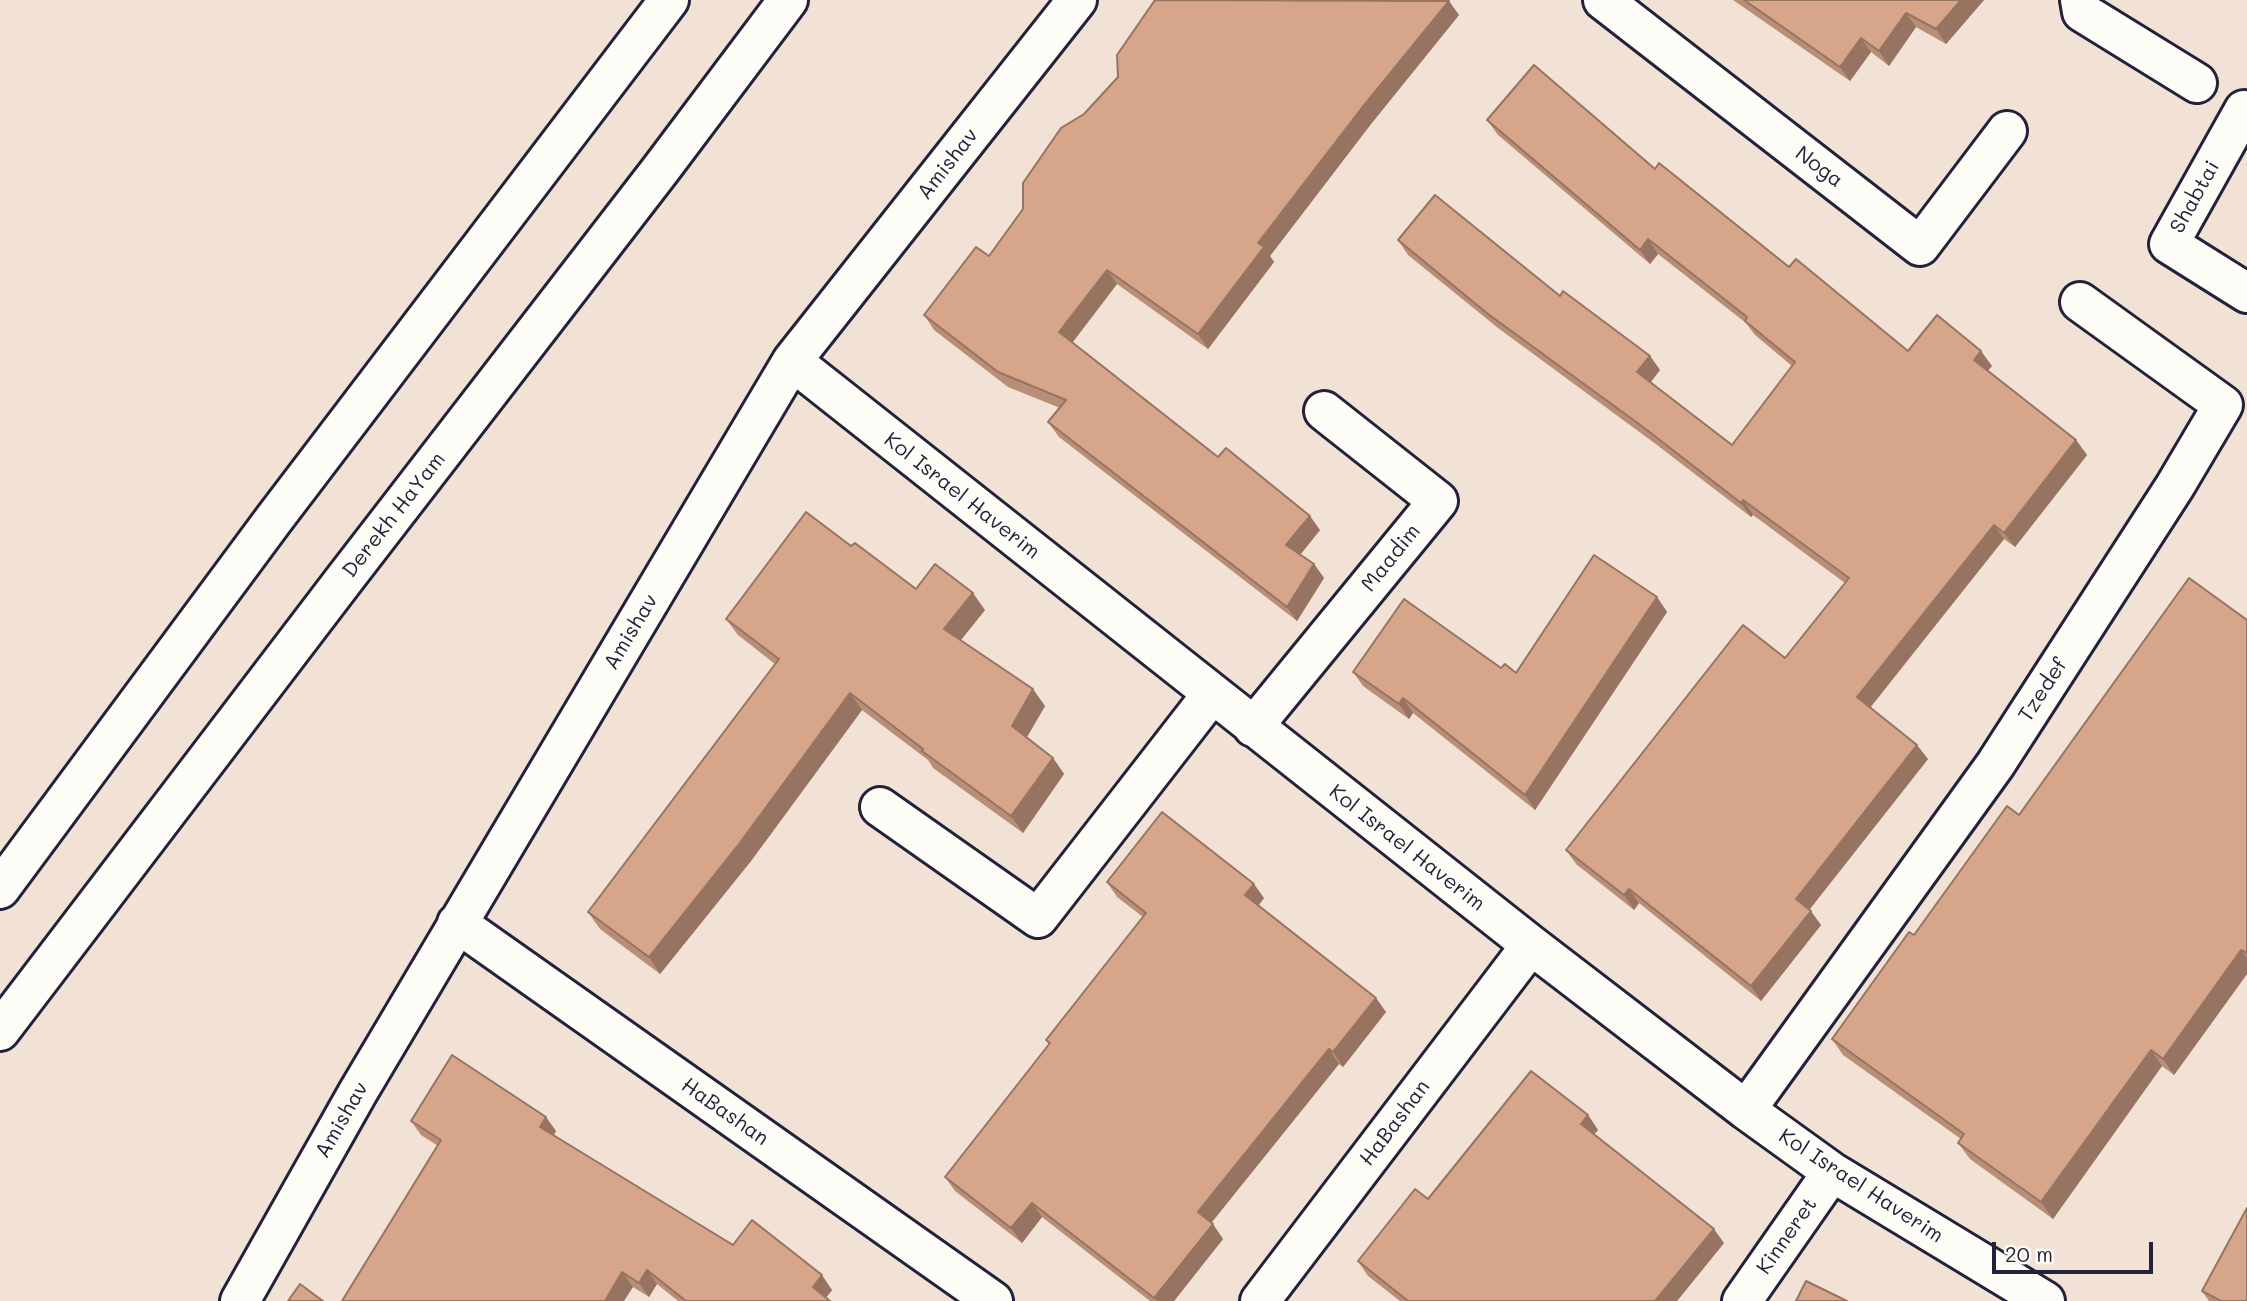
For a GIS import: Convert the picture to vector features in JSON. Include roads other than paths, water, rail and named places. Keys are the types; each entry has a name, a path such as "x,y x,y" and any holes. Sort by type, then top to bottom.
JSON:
{"street":[{"path":"0,889 274,519 669,0"},
{"name":"Derekh HaYam","path":"0,1031 788,0"},
{"name":"Amishav","path":"240,1301 351,1103 792,361 1077,0"},
{"name":"Noga","path":"1603,0 1920,246 2007,131"},
{"path":"2080,0 2082,12 2197,83"},
{"name":"Shabtai","path":"2247,111 2244,110 2169,244 2247,293"},
{"name":"Tzedef","path":"1746,1110 1995,765 2175,486 2223,405 2080,302"},
{"name":"Kol Israel Haverim","path":"792,361 1253,727 1746,1110 1832,1172 2045,1301"},
{"name":"Maadim","path":"1253,727 1438,502 1324,411"},
{"path":"880,807 1038,918 1212,694"},
{"name":"HaBashan","path":"457,923 993,1301"},
{"name":"HaBashan","path":"1260,1301 1531,945"},
{"name":"Kinneret","path":"1742,1301 1832,1172"}]}
